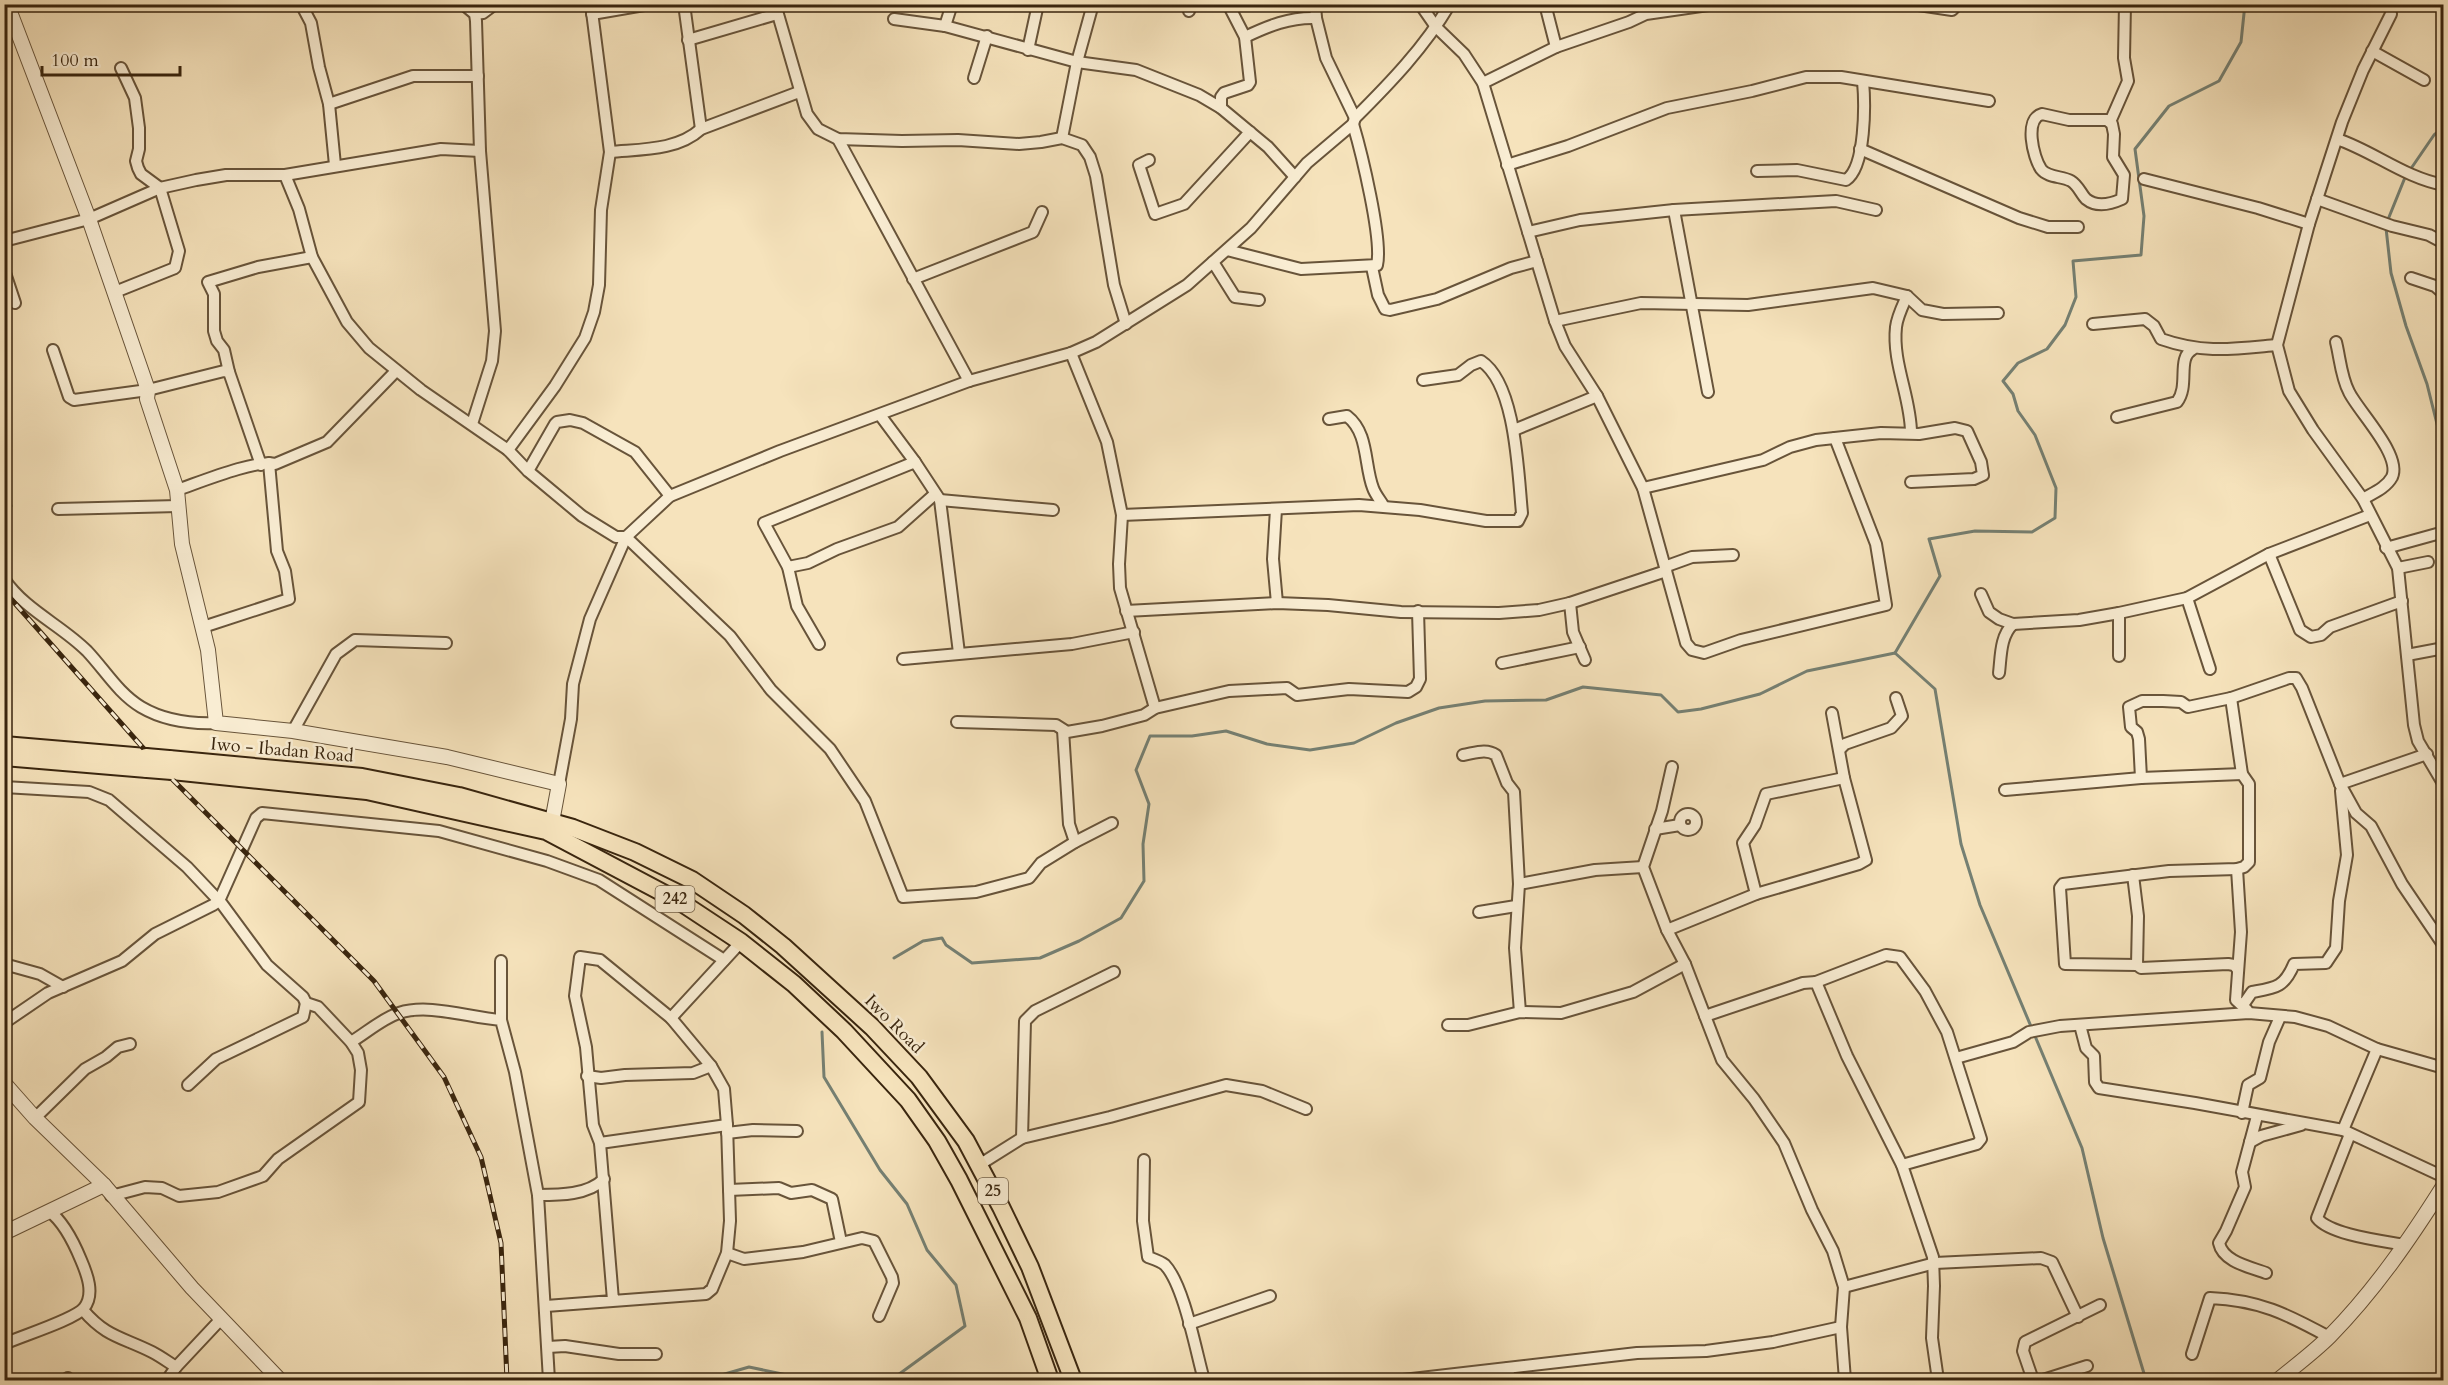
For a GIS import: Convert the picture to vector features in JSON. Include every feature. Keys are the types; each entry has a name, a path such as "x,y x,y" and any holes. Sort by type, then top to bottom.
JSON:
{"main road":[{"name":"Iwo - Ibadan Road","path":"4,745 146,763"},
{"name":"Iwo - Ibadan Road","path":"4,757 170,765 367,791 549,827"},
{"name":"242","path":"549,827 682,903 741,942 794,984 844,1031 908,1100 937,1141 960,1180 1028,1318 1050,1380"},
{"name":"Iwo Road","path":"549,827 635,852 692,880 744,915 872,1027 919,1077 966,1142 1029,1267 1073,1380"}],"street":[{"path":"463,4 475,14 483,13 495,4"},
{"path":"508,450 555,386 585,338 594,312 599,285 600,210 610,152 592,9 650,4"},
{"path":"684,4 701,129"},
{"path":"945,26 952,4"},
{"path":"1028,50 1038,4"},
{"path":"1062,138 1077,62 1093,4"},
{"path":"1221,108 1221,97 1224,93 1248,85 1250,82 1245,37 1228,4"},
{"path":"1227,250 1301,269 1377,265 1378,245 1354,121 1326,58 1316,18 1315,4"},
{"path":"1420,4 1436,27 1464,54 1483,83 1565,346 1597,396 1643,488 1686,643 1692,650 1704,653 1741,640 1886,605 1876,544 1835,438"},
{"path":"549,827 571,719 573,684 590,619 626,537 670,496 780,451 969,381 1071,353 1096,342 1188,285 1251,228 1307,163 1354,121 1403,69 1436,27 1450,4"},
{"path":"1545,4 1556,46"},
{"path":"1483,83 1556,46 1629,22 1646,14 1715,4"},
{"path":"1912,4 1952,10 1958,4"},
{"path":"2110,122 2107,120 2069,120 2042,114 2037,116 2033,120 2031,132 2035,155 2041,169 2049,175 2072,182 2088,201 2106,205 2122,199 2124,175 2113,157 2114,134 2110,122 2128,81 2124,58 2126,4"},
{"path":"303,5 311,23 319,68 329,104 336,165"},
{"path":"8,6 89,219 148,390 147,399 177,490 182,544 203,627 216,723"},
{"path":"688,40 776,9 799,92 812,122 818,129 838,138 902,141 958,140 1019,144 1062,138 1082,145 1093,166 1114,285 1126,324"},
{"path":"472,424 492,361 495,331 480,152 475,14"},
{"path":"2391,14 2372,51 2337,139 2309,224 2277,345 2289,391 2313,430 2363,500 2398,568 2414,725 2418,741 2444,785"},
{"path":"1245,37 1271,24 1316,18"},
{"path":"894,19 945,26 1077,62 1136,70 1199,95 1221,108 1268,147 1295,177"},
{"path":"974,78 987,36"},
{"path":"2372,51 2424,80"},
{"path":"115,292 175,268 179,250 160,189 141,174 138,168 138,114 135,98 121,68"},
{"path":"329,104 413,75 478,76"},
{"path":"1507,165 1568,146 1667,108 1752,91 1806,77 1841,77 1989,101"},
{"path":"1757,171 1797,170 1846,180 1851,176 1860,149 1865,112 1863,81"},
{"path":"610,152 676,144 701,129 799,92"},
{"path":"1149,160 1139,165 1155,214 1184,204 1250,132"},
{"path":"838,138 969,381"},
{"path":"2337,139 2353,144 2415,177 2444,185"},
{"path":"4,241 89,219 160,189 226,176 285,174 441,149 480,152"},
{"path":"1860,149 2019,218 2048,227 2078,227"},
{"path":"285,174 299,209 312,257 347,322 369,348 396,371 508,450 528,471 582,516 616,537 626,537 730,636 771,690 830,749 865,801 903,897 976,892 1029,878 1041,863 1112,823"},
{"path":"2144,179 2258,208 2309,224"},
{"path":"2317,199 2391,226 2443,240"},
{"path":"1528,232 1580,220 1674,210 1836,201 1876,210"},
{"path":"1674,210 1708,392"},
{"path":"913,279 1033,232 1042,212"},
{"path":"203,627 289,599 285,571 277,551 265,464 229,372 224,350 217,341 214,331 214,294 208,282 258,267 312,257"},
{"path":"1372,267 1378,295 1385,309 1390,310 1437,299 1501,272 1537,261"},
{"path":"1213,262 1235,297 1259,300"},
{"path":"4,270 15,303"},
{"path":"2411,278 2435,286 2444,294"},
{"path":"1556,321 1641,303 1691,303 1697,306 1748,305 1873,288 1907,296 1922,310 1943,314 1998,313"},
{"path":"1907,296 1896,326 1899,369 1911,418 1911,433"},
{"path":"2093,324 2145,319 2154,326 2161,339 2193,349 2226,350 2277,345"},
{"path":"2336,342 2347,389 2359,410 2385,444 2392,460 2393,475 2385,486 2363,500"},
{"path":"2117,417 2177,402 2182,394 2184,359 2193,349"},
{"path":"53,350 69,397 74,400 148,390 225,371 229,372"},
{"path":"1071,353 1107,442 1122,515 1120,588 1155,708"},
{"path":"1122,515 1383,505 1486,521 1518,521 1522,513 1514,430 1501,386 1490,368 1480,361 1458,375 1423,380"},
{"path":"177,490 248,466 275,465 327,442 396,371"},
{"path":"1514,430 1597,396"},
{"path":"880,415 915,462 937,497 959,653"},
{"path":"1329,419 1347,416 1355,422 1366,454 1373,489 1383,505"},
{"path":"528,471 555,424 570,420 583,423 635,452 670,496"},
{"path":"1643,488 1763,460 1790,447 1816,440 1955,428 1967,431 1981,462 1983,474 1974,478 1911,482"},
{"path":"819,644 797,606 788,567 764,523 915,462"},
{"path":"788,567 808,563 837,549 898,527 937,497 1053,510"},
{"path":"58,509 178,507"},
{"path":"1276,509 1273,559 1277,603"},
{"path":"1981,594 1989,612 2013,624 2079,620 2119,613 2187,598 2269,554 2370,514"},
{"path":"2386,548 2444,532"},
{"path":"2269,554 2300,630 2311,638 2320,635 2330,627 2402,601"},
{"path":"1666,571 1667,566 1692,557 1733,555"},
{"path":"2398,568 2428,562"},
{"path":"1126,611 1277,603 1401,612 1499,614 1539,610 1570,603 1666,571"},
{"path":"4,579 19,597 86,650 122,693 141,707 193,724 216,723 293,731 447,757 559,784"},
{"path":"2187,598 2210,669"},
{"path":"1570,603 1573,632 1585,660"},
{"path":"957,722 1056,725 1067,732 1102,726 1144,715 1155,708 1229,691 1287,688 1298,695 1349,690 1408,692 1416,687 1420,679 1418,611"},
{"path":"2119,613 2119,656"},
{"path":"1999,673 2002,645 2007,629 2013,624"},
{"path":"903,659 1072,644 1134,632"},
{"path":"293,731 336,654 345,645 355,640 446,643"},
{"path":"1502,663 1580,648"},
{"path":"2407,655 2444,648"},
{"path":"2141,778 2139,739 2137,732 2131,727 2129,707 2142,701 2163,700 2181,702 2188,707 2231,698 2279,680 2296,678 2340,784 2356,813 2371,826 2402,884 2444,946"},
{"path":"1840,749 1845,744 1891,728 1902,716 1896,698"},
{"path":"2231,698 2242,774 2249,784 2249,862 2237,869 2169,871 2063,884 2060,888 2065,964 2138,965 2144,969 2228,964 2234,965 2238,970"},
{"path":"1667,930 1756,894 1866,860 1844,778 1832,713"},
{"path":"1063,730 1068,824 1075,842"},
{"path":"1463,755 1487,750 1493,752 1507,783 1514,792 1519,884 1515,948 1520,1012"},
{"path":"2340,784 2427,754"},
{"path":"1672,767 1643,867 1667,930 1685,963 1722,1060 1754,1099 1784,1143 1812,1210 1833,1251 1844,1287 1841,1328 1845,1380"},
{"path":"2005,790 2141,778 2242,774"},
{"path":"1756,894 1743,843 1755,825 1766,794 1844,778"},
{"path":"2246,1009 2252,992 2278,988 2289,975 2294,964 2326,963 2336,948 2339,901 2348,855 2340,784"},
{"path":"4,787 89,792 109,800 187,867 219,901 267,965 306,1003 318,1007 351,1042 358,1053 360,1062 358,1102 278,1160 263,1176 218,1192 180,1196 162,1188 107,1190 49,1211 4,1233"},
{"path":"4,1023 36,1000 122,961 155,934 219,901 256,818 262,813 439,831 496,845 599,880 724,960"},
{"path":"1655,830 1680,825"},
{"path":"1519,884 1595,870 1643,867"},
{"path":"2237,869 2241,932 2236,1000 2246,1009"},
{"path":"2133,875 2138,916 2138,965"},
{"path":"1479,912 1516,906"},
{"path":"671,1018 741,942"},
{"path":"1705,1016 1803,983 1816,982 1886,955 1900,957 1925,991 1947,1032 1981,1137 1977,1144 1902,1165"},
{"path":"546,1306 706,1293 712,1289 727,1253 729,1190 724,1089 711,1066 671,1018 600,960 580,957 575,996 586,1047 593,1125 600,1143 613,1300"},
{"path":"501,961 501,1020 515,1072 538,1195 549,1380"},
{"path":"1448,1025 1468,1025 1520,1012 1561,1013 1634,992 1685,963"},
{"path":"4,964 40,974 63,987"},
{"path":"1022,1138 1025,1021 1035,1011 1114,972"},
{"path":"1816,982 1847,1056 1902,1165 1935,1263 1932,1338 1938,1380"},
{"path":"188,1085 216,1059 303,1017 306,1003"},
{"path":"1956,1058 2013,1042 2029,1032 2060,1026 2246,1009 2280,1017 2295,1017 2328,1026 2377,1049 2444,1068"},
{"path":"351,1042 397,1013 408,1011 441,1011 501,1020"},
{"path":"2242,1113 2248,1085 2260,1078 2269,1042 2280,1017"},
{"path":"2080,1025 2086,1048 2094,1056 2095,1086 2098,1088 2346,1132 2444,1177"},
{"path":"35,1118 85,1069 118,1047 130,1044"},
{"path":"2377,1049 2317,1218 2326,1226 2374,1240 2405,1245"},
{"path":"587,1076 601,1078 693,1073 711,1066"},
{"path":"4,1083 35,1118 107,1190 221,1319 280,1380"},
{"path":"979,1165 1022,1138 1110,1117 1226,1085 1262,1091 1306,1109"},
{"path":"2257,1116 2242,1172 2245,1187 2219,1243 2221,1250 2232,1259 2266,1273"},
{"path":"2250,1142 2261,1136 2305,1124"},
{"path":"600,1143 727,1129 797,1131"},
{"path":"1144,1160 1143,1221 1148,1257 1164,1265 1172,1276 1181,1297 1204,1380"},
{"path":"538,1195 566,1195 597,1186 604,1179"},
{"path":"2278,1380 2329,1337 2369,1293 2405,1245 2444,1185"},
{"path":"729,1190 780,1188 791,1193 812,1190 832,1199 841,1242"},
{"path":"4,1344 83,1310 89,1295 88,1274 58,1218 49,1211"},
{"path":"727,1253 744,1259 803,1252 841,1242 868,1239 873,1241 884,1259 893,1283 879,1316"},
{"path":"1844,1287 1935,1263 2048,1259 2052,1262 2078,1317"},
{"path":"1188,1324 1270,1296"},
{"path":"2192,1354 2210,1298 2240,1299 2280,1311 2329,1337"},
{"path":"2032,1380 2022,1346 2100,1305"},
{"path":"83,1310 96,1324 118,1339 152,1352 176,1367"},
{"path":"167,1380 176,1367 221,1319"},
{"path":"1403,1380 1637,1353 1706,1351 1773,1342 1841,1328"},
{"path":"548,1347 566,1346 619,1354 656,1354"},
{"path":"2043,1380 2086,1366"},
{"path":"1508,1368 1510,1380"}],"waterway":[{"path":"1895,653 1940,576 1929,539 1975,531 2032,532 2055,518 2056,488 2035,435 2018,411 2013,394 2003,381 2018,363 2047,349 2065,325 2076,297 2073,261 2141,255 2144,216 2135,149 2169,106 2219,81 2241,42 2245,4"},
{"path":"2410,170 2434,135 2444,127"},
{"path":"2387,222 2406,175"},
{"path":"2386,228 2391,273 2406,326 2427,384 2444,452"},
{"path":"4,474 11,506"},
{"path":"1895,653 1935,689 1961,844 1980,905 2082,1148 2103,1238 2146,1380"},
{"path":"894,958 923,941 942,938 946,945 972,963 1040,958 1079,941 1121,918 1144,881 1143,844 1149,804 1136,770 1150,736 1192,736 1226,731 1267,744 1310,750 1354,743 1396,723 1439,708 1485,701 1546,700 1583,687 1661,695 1678,712 1701,709 1760,694 1807,671 1895,653"},
{"path":"822,1032 824,1077 880,1170 907,1204 927,1250 956,1285 965,1326 891,1380"},
{"path":"704,1380 749,1367 811,1380"}],"railway":[{"path":"4,591 160,767 374,981 444,1077 481,1157 501,1243 507,1380"}]}
